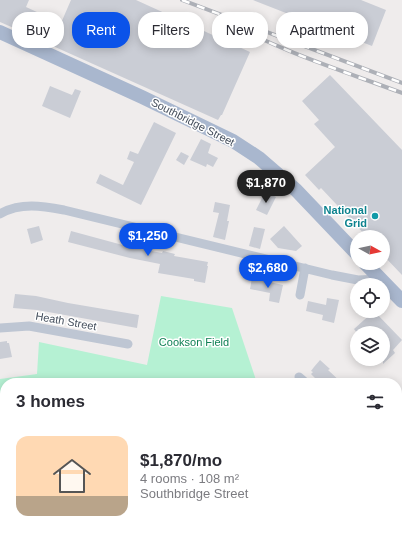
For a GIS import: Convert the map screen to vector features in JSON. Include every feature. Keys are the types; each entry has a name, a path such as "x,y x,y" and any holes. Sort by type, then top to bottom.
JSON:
{"main road":[{"name":"Southbridge Street","path":"0,32 142,97 233,141 259,158 296,190 350,247"},
{"path":"373,270 380,278"},
{"path":"390,288 402,301"}],"street":[{"path":"0,214 18,207 31,205 64,210 350,278"},
{"path":"300,294 305,268"},
{"name":"Heath Street","path":"0,328 29,326 128,344"}],"green space":[{"name":"Cookson Field","path":"161,296 232,308 255,378 7,378 37,374 39,342 147,365"}],"building":[{"path":"0,0 29,0 26,7 37,12 12,12 12,27 0,22"},
{"path":"71,0 136,0 162,12 138,12 138,48 204,48 204,31 212,35 212,48 241,48 250,52 222,115 218,120 57,48 64,48 64,16"},
{"path":"253,0 361,0 386,10 372,46 368,44 368,12 283,12"},
{"path":"330,75 402,150 402,275 390,262 390,230 360,230 321,188 319,190 305,175 335,147 314,124 319,120 302,101"},
{"path":"50,86 72,95 75,89 81,91 70,118 42,106"},
{"path":"154,122 176,133 141,205 96,183 100,174 123,185 134,162 127,159 130,151 138,154"},
{"path":"201,139 211,144 208,153 218,158 213,167 207,164 206,167 190,160"},
{"path":"181,152 189,156 184,165 176,160"},
{"path":"251,174 258,177 254,185 247,182"},
{"path":"265,192 276,197 267,215 256,210"},
{"path":"215,202 230,205 227,221 229,221 225,240 213,237 219,213 213,212"},
{"path":"39,226 43,240 31,244 27,229"},
{"path":"284,226 302,246 296,251 278,248 270,239"},
{"path":"254,227 265,229 260,249 249,246"},
{"path":"71,231 130,247 162,253 163,251 175,254 174,256 208,262 205,283 194,281 194,279 158,273 160,264 68,242"},
{"path":"252,278 283,285 279,303 269,301 270,293 250,289"},
{"path":"15,294 36,296 139,315 137,328 37,310 13,308"},
{"path":"327,298 339,300 334,323 322,320 323,315 306,311 308,301 326,305"},
{"path":"366,318 381,318 388,326 357,326"},
{"path":"390,328 402,340 393,350 395,353 390,358"},
{"path":"7,341 7,343 9,343 12,357 0,359 0,342"},
{"path":"320,360 330,369 328,370 337,378 315,378 311,374 313,372 311,371"}],"railway":[{"path":"182,0 402,83"},
{"path":"268,42 335,69 402,93"}],"place":[{"name":"National Grid","path":"375,216"}]}
